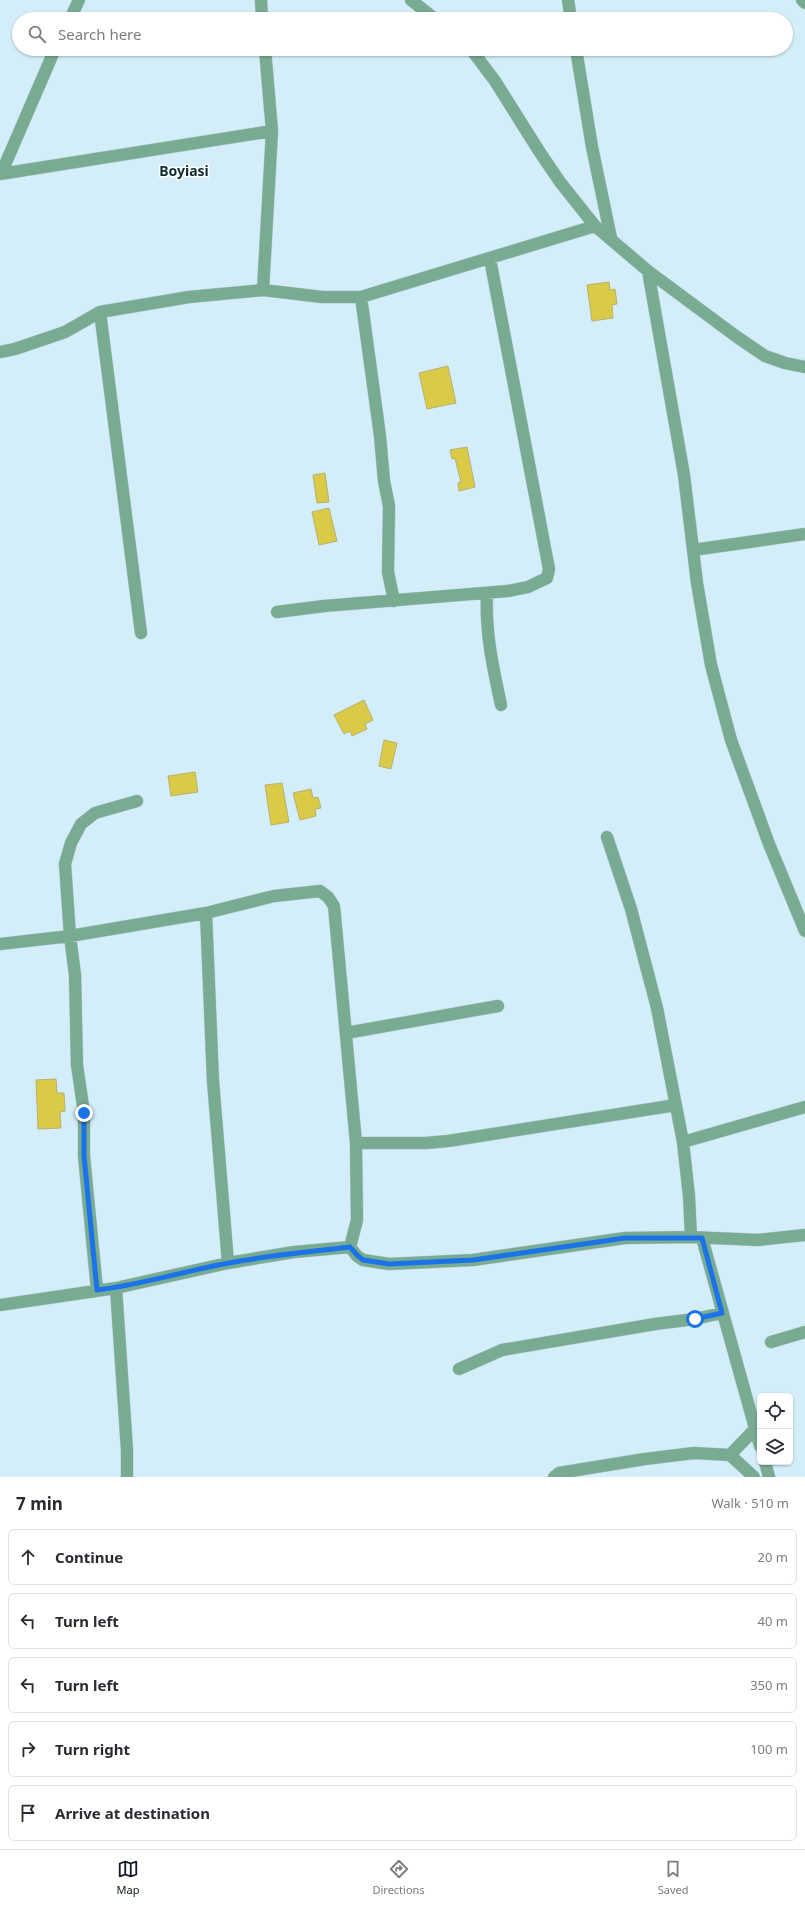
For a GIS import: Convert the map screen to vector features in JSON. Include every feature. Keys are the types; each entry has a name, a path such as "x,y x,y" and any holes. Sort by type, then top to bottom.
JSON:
{"street":[{"path":"73,12 79,0"},
{"path":"261,0 262,12"},
{"path":"411,0 426,12"},
{"path":"568,0 570,12"},
{"path":"802,0 805,3"},
{"path":"0,174 52,56"},
{"path":"263,290 272,131 266,56"},
{"path":"476,56 495,81 556,176 595,226 648,270 732,334 765,356 785,363 805,366"},
{"path":"577,56 592,147 611,238"},
{"path":"0,174 272,131"},
{"path":"0,352 15,349 65,332 100,312 189,297 263,290 322,297 361,297 595,226"},
{"path":"277,612 324,606 487,593 528,587 547,578 550,569 490,259"},
{"path":"648,270 684,475 711,665 730,740 769,844 805,931"},
{"path":"361,297 384,481 389,506 388,572 394,600"},
{"path":"100,312 141,633"},
{"path":"694,550 805,534"},
{"path":"487,593 486,617 488,636 501,705"},
{"path":"97,1290 84,1156 84,1113 77,1065 75,975 70,936 65,864 70,843 81,824 95,813 137,801"},
{"path":"607,837 631,909 657,1008 683,1142 689,1196 696,1238 722,1313 757,1436"},
{"path":"0,944 70,936 206,913 274,896 320,891 328,897 334,906 356,1144 357,1220 350,1247"},
{"path":"206,913 214,1081 228,1263"},
{"path":"346,1033 498,1006"},
{"path":"356,1144 426,1143 448,1141 676,1105"},
{"path":"683,1142 805,1107"},
{"path":"350,1247 363,1260 389,1264 473,1260 625,1238 758,1240 805,1235"},
{"path":"0,1305 116,1288 228,1263 294,1252 350,1247"},
{"path":"116,1288 127,1450 127,1477"},
{"path":"459,1369 502,1350 655,1324 695,1319 722,1313"},
{"path":"771,1342 805,1332"},
{"path":"730,1455 755,1429"},
{"path":"554,1477 559,1473 646,1459 694,1454 730,1455 754,1477"},
{"path":"766,1465 769,1477"}],"building":[{"path":"609,282 610,290 615,289 617,304 612,305 613,318 592,321 587,285"},
{"path":"448,366 456,403 427,409 419,373"},
{"path":"467,447 475,487 459,491 458,483 461,482 455,458 452,459 450,450"},
{"path":"325,473 329,502 317,503 313,475"},
{"path":"329,508 337,541 319,545 312,512"},
{"path":"364,700 373,720 365,724 367,729 352,736 350,731 344,734 334,715"},
{"path":"384,740 397,743 391,769 379,766"},
{"path":"195,772 198,792 171,796 168,776"},
{"path":"282,783 289,822 271,825 265,785"},
{"path":"311,789 313,798 318,797 321,808 315,809 316,816 300,820 293,793"},
{"path":"56,1079 57,1093 64,1093 65,1111 60,1112 61,1128 38,1129 36,1080"}],"district":[{"name":"Boyiasi","path":"184,171"}],"route":[{"path":"84,1113 84,1156 97,1290 116,1288 228,1263 312,1250 350,1247 363,1260 389,1264 473,1260 625,1238 690,1237 702,1238 722,1313 695,1319"}]}
